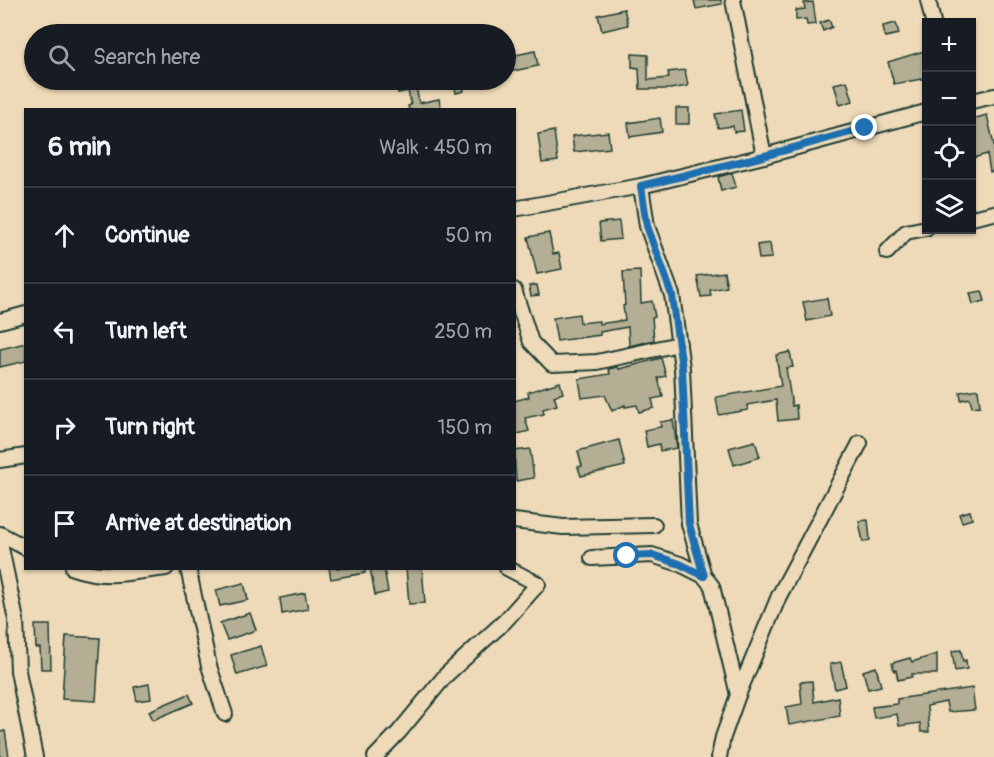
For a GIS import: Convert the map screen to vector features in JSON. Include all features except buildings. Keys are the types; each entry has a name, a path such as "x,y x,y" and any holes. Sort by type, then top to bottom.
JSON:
{"street":[{"path":"733,0 764,156"},
{"path":"928,0 932,18"},
{"path":"976,100 994,96"},
{"path":"516,209 641,186 922,113"},
{"path":"641,186 647,226 672,295 679,344 685,402 684,438 689,524 704,576 712,586 738,695"},
{"path":"976,217 994,213"},
{"path":"887,252 906,232 922,229"},
{"path":"516,296 531,342 552,364 597,362 679,344"},
{"path":"0,321 24,315"},
{"path":"719,757 723,737 738,695 779,596 860,443"},
{"path":"0,460 24,456"},
{"path":"516,520 563,527 654,525"},
{"path":"0,534 24,547"},
{"path":"0,543 16,620 18,671 36,757"},
{"path":"591,558 652,555 680,564 704,576"},
{"path":"84,570 112,575 155,570"},
{"path":"188,570 209,666 225,714"},
{"path":"375,757 446,675 505,621 538,584 511,570"}],"route":[{"path":"627,556 652,555 680,564 704,576 689,524 684,438 685,402 672,295 647,226 641,186 865,128"}]}
